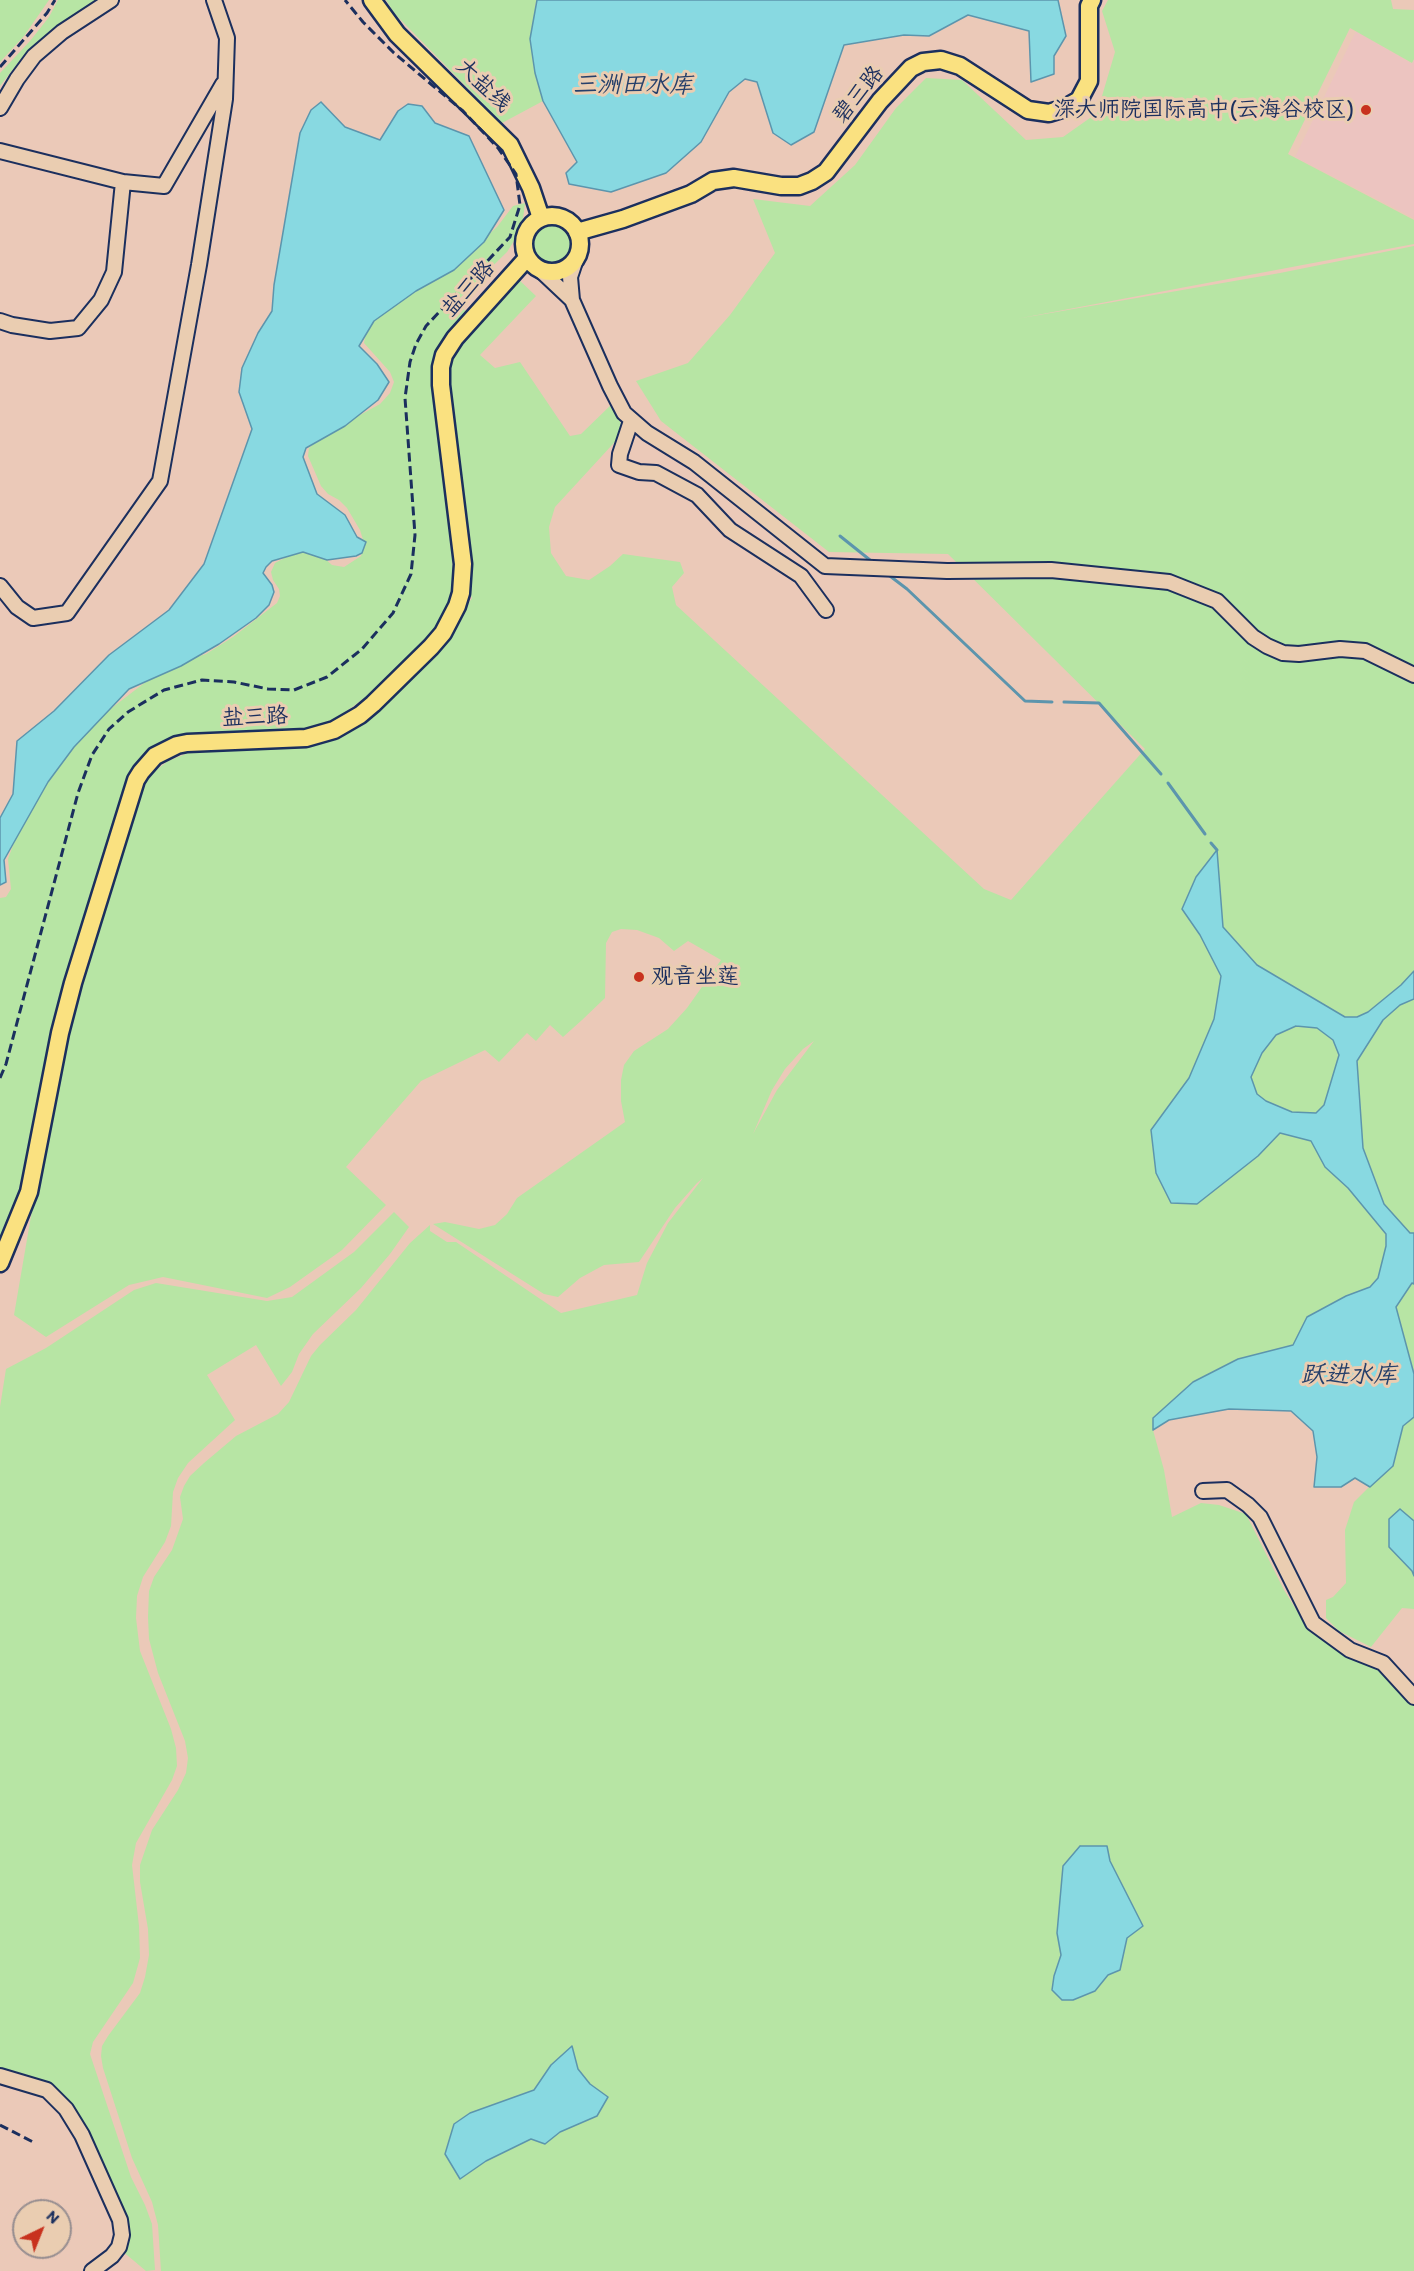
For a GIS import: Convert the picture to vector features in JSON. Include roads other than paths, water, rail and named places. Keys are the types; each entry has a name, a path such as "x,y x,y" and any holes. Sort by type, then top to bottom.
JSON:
{"main road":[{"name":"大盐线","path":"372,0 397,34 510,145 531,188 541,218"},
{"name":"碧三路","path":"577,232 623,219 691,194 713,181 734,178 781,186 799,186 812,181 826,172 880,100 911,68 923,62 941,60 960,66 1028,110 1048,113 1065,108 1079,100 1089,81 1089,6 1092,0"},
{"path":"555,216 562,218 577,232 580,246 576,259 571,264 552,272 533,263 525,238 530,226 541,218 555,216"},
{"name":"盐三路","path":"0,1263 29,1192 60,1033 73,983 136,780 155,756 187,743 306,738 334,730 360,715 373,704 432,647 457,606 461,593 463,564 441,384 441,366 455,338 533,263"}],"street":[{"path":"0,108 34,56 62,32 111,0"},
{"path":"0,586 17,607 33,618 67,613 160,481 201,253 225,99 227,38 214,0"},
{"path":"0,151 123,182 164,186 225,80"},
{"path":"0,321 50,331 78,328 101,300 114,272 123,182"},
{"path":"576,259 570,277 572,300 618,402 631,421 694,462 825,566 947,571 1051,570 1169,582 1217,601 1253,638 1275,650 1299,654 1340,649 1365,651 1414,675"},
{"path":"533,263 572,300"},
{"path":"631,421 620,454 619,465 639,472 656,473 697,495 730,530 801,576 826,610"},
{"path":"1203,1491 1227,1491 1254,1511 1260,1517 1313,1623 1350,1650 1383,1663 1414,1697"},
{"path":"0,2076 47,2090 66,2109 82,2135 120,2220 122,2235 119,2247 112,2256 92,2271"}],"water":[{"name":"三洲田水库","path":"537,0 1058,0 1066,36 1054,56 1054,74 1031,82 1029,31 968,15 929,36 904,35 844,45 814,132 791,145 773,133 757,82 745,79 729,92 701,142 666,173 611,192 569,184 566,173 577,162 543,101 535,73 530,39"},
{"path":"321,102 345,127 380,140 398,111 408,104 422,106 435,123 469,136 504,210 484,242 454,270 416,291 374,321 359,346 377,364 389,382 378,400 345,426 306,448 303,457 317,494 345,515 357,537 366,542 362,553 327,560 303,552 272,561 263,573 274,592 269,605 256,618 219,644 181,666 129,689 74,747 48,782 4,860 6,882 0,885 0,818 13,794 17,741 54,711 109,655 169,610 204,564 252,429 239,392 242,368 258,333 272,311 274,285 300,133 311,110"},
{"name":"跃进水库","path":"1217,850 1223,927 1257,965 1345,1017 1357,1017 1368,1012 1401,985 1414,971 1414,999 1400,1005 1383,1020 1357,1061 1363,1148 1384,1204 1410,1233 1414,1233 1414,1284 1412,1283 1396,1307 1414,1374 1414,1417 1403,1426 1393,1466 1370,1487 1355,1478 1341,1487 1314,1487 1317,1457 1313,1431 1291,1411 1229,1409 1169,1420 1153,1430 1153,1418 1193,1382 1238,1359 1293,1345 1307,1317 1346,1296 1370,1287 1378,1278 1386,1246 1386,1234 1348,1188 1325,1167 1311,1141 1280,1133 1258,1156 1197,1204 1171,1203 1156,1173 1151,1130 1189,1078 1214,1019 1221,976 1200,935 1182,909 1196,877","holes":["1296,1026 1317,1028 1333,1040 1339,1055 1324,1105 1316,1113 1292,1112 1266,1101 1257,1094 1251,1077 1262,1053 1276,1035"]},
{"path":"1400,1509 1414,1521 1414,1576 1389,1547 1389,1519"},
{"path":"1080,1846 1107,1846 1110,1861 1143,1926 1127,1938 1120,1970 1108,1975 1095,1991 1073,2000 1062,2000 1052,1990 1061,1955 1057,1933 1063,1866"},
{"path":"572,2046 578,2069 590,2084 608,2097 597,2116 560,2132 545,2144 531,2139 486,2161 460,2179 445,2154 454,2124 470,2113 534,2090 551,2065"}],"waterway":[{"path":"840,536 870,560"},
{"path":"886,573 907,589 1025,701 1052,702"},
{"path":"1064,702 1099,703 1161,774"},
{"path":"1168,783 1205,834"},
{"path":"1211,843 1217,850"}],"railway":[{"path":"0,67 47,13 55,0"},
{"path":"0,1078 6,1064 78,793 92,755 109,729 128,712 164,690 202,680 234,682 268,689 294,690 327,677 362,649 393,613 411,574 415,535 405,398 410,362 416,344 426,326 510,237 520,205 516,174 498,148 463,111 394,53 345,0"},
{"path":"0,2125 35,2143"}],"place":[{"name":"深大师院国际高中(云海谷校区)","path":"1366,110"},
{"name":"观音坐莲","path":"639,977"}]}
